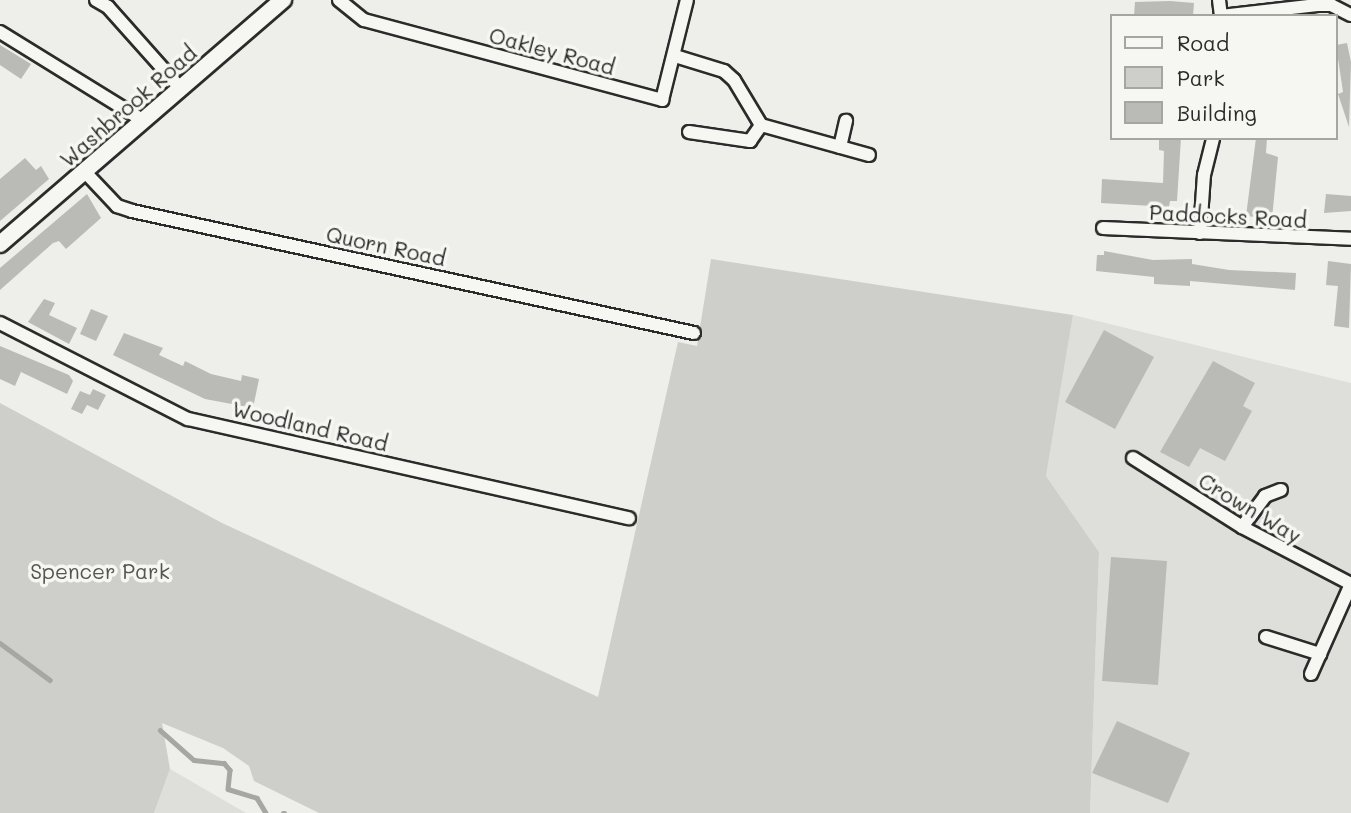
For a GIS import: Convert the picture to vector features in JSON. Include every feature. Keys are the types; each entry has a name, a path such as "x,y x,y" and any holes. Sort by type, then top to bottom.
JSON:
{"main road":[{"name":"Washbrook Road","path":"0,244 283,0"}],"street":[{"path":"96,0 110,4 181,89"},
{"name":"Oakley Road","path":"339,0 364,20 662,100 687,0"},
{"path":"1238,14 1317,5 1351,15"},
{"path":"0,32 144,121"},
{"path":"675,56 724,71 734,80 761,125 869,155"},
{"path":"840,148 846,121"},
{"path":"689,132 750,141 761,125"},
{"path":"1200,233 1204,175 1213,140"},
{"name":"Quorn Road","path":"85,172 117,206 132,211 694,333"},
{"name":"Paddocks Road","path":"1103,228 1351,239"},
{"name":"Woodland Road","path":"0,323 188,419 629,518"},
{"name":"Crown Way","path":"1133,458 1242,527 1351,584"},
{"path":"1242,527 1265,496 1281,490"},
{"path":"1311,674 1351,584"},
{"path":"1266,637 1320,654"}],"shaded area":[{"path":"1073,315 1351,383 1351,813 1090,813 1099,552 1046,476"},
{"path":"170,769 246,813 154,813"}],"green space":[{"name":"Spencer Park","path":"711,259 1073,315 1046,476 1099,552 1090,813 319,813 254,781 249,766 223,748 162,723 170,769 154,813 0,813 0,403 222,523 598,697 678,342 697,346"}],"building":[{"path":"1135,2 1194,3 1193,14 1134,14"},
{"path":"1347,43 1351,62 1349,127 1338,94 1343,92 1337,45"},
{"path":"0,45 31,64 21,79 0,65"},
{"path":"1159,140 1181,140 1177,201 1170,201 1169,207 1101,203 1102,179 1163,183 1164,151 1159,150"},
{"path":"1256,140 1267,140 1266,153 1278,157 1272,219 1246,216"},
{"path":"25,158 36,170 41,166 49,179 0,221 0,179"},
{"path":"87,194 101,218 66,249 59,241 53,243 0,290 0,268"},
{"path":"1326,194 1351,196 1351,211 1324,213"},
{"path":"1104,251 1153,260 1192,259 1192,264 1229,270 1296,273 1295,290 1190,281 1190,286 1154,284 1154,277 1096,271 1097,255 1104,255"},
{"path":"1328,261 1351,264 1349,328 1334,326 1338,286 1326,285"},
{"path":"44,299 55,303 49,315 77,328 69,344 28,322"},
{"path":"91,309 108,316 96,341 80,334"},
{"path":"1104,330 1154,357 1115,429 1065,402"},
{"path":"124,333 163,348 159,355 183,366 185,361 211,374 241,381 242,375 259,379 253,408 205,399 113,355"},
{"path":"0,346 69,375 73,381 67,394 21,372 15,386 0,379"},
{"path":"1213,361 1255,383 1243,406 1252,411 1225,461 1200,448 1189,467 1160,452"},
{"path":"93,389 106,395 98,410 87,405 82,414 71,409 80,391 90,395"},
{"path":"1111,557 1167,561 1158,685 1102,681"},
{"path":"1117,721 1190,753 1168,803 1092,773"}],"waterway":[{"path":"0,643 50,680"},
{"path":"160,730 194,760 224,763 230,770 228,789 257,798 266,813"}]}
